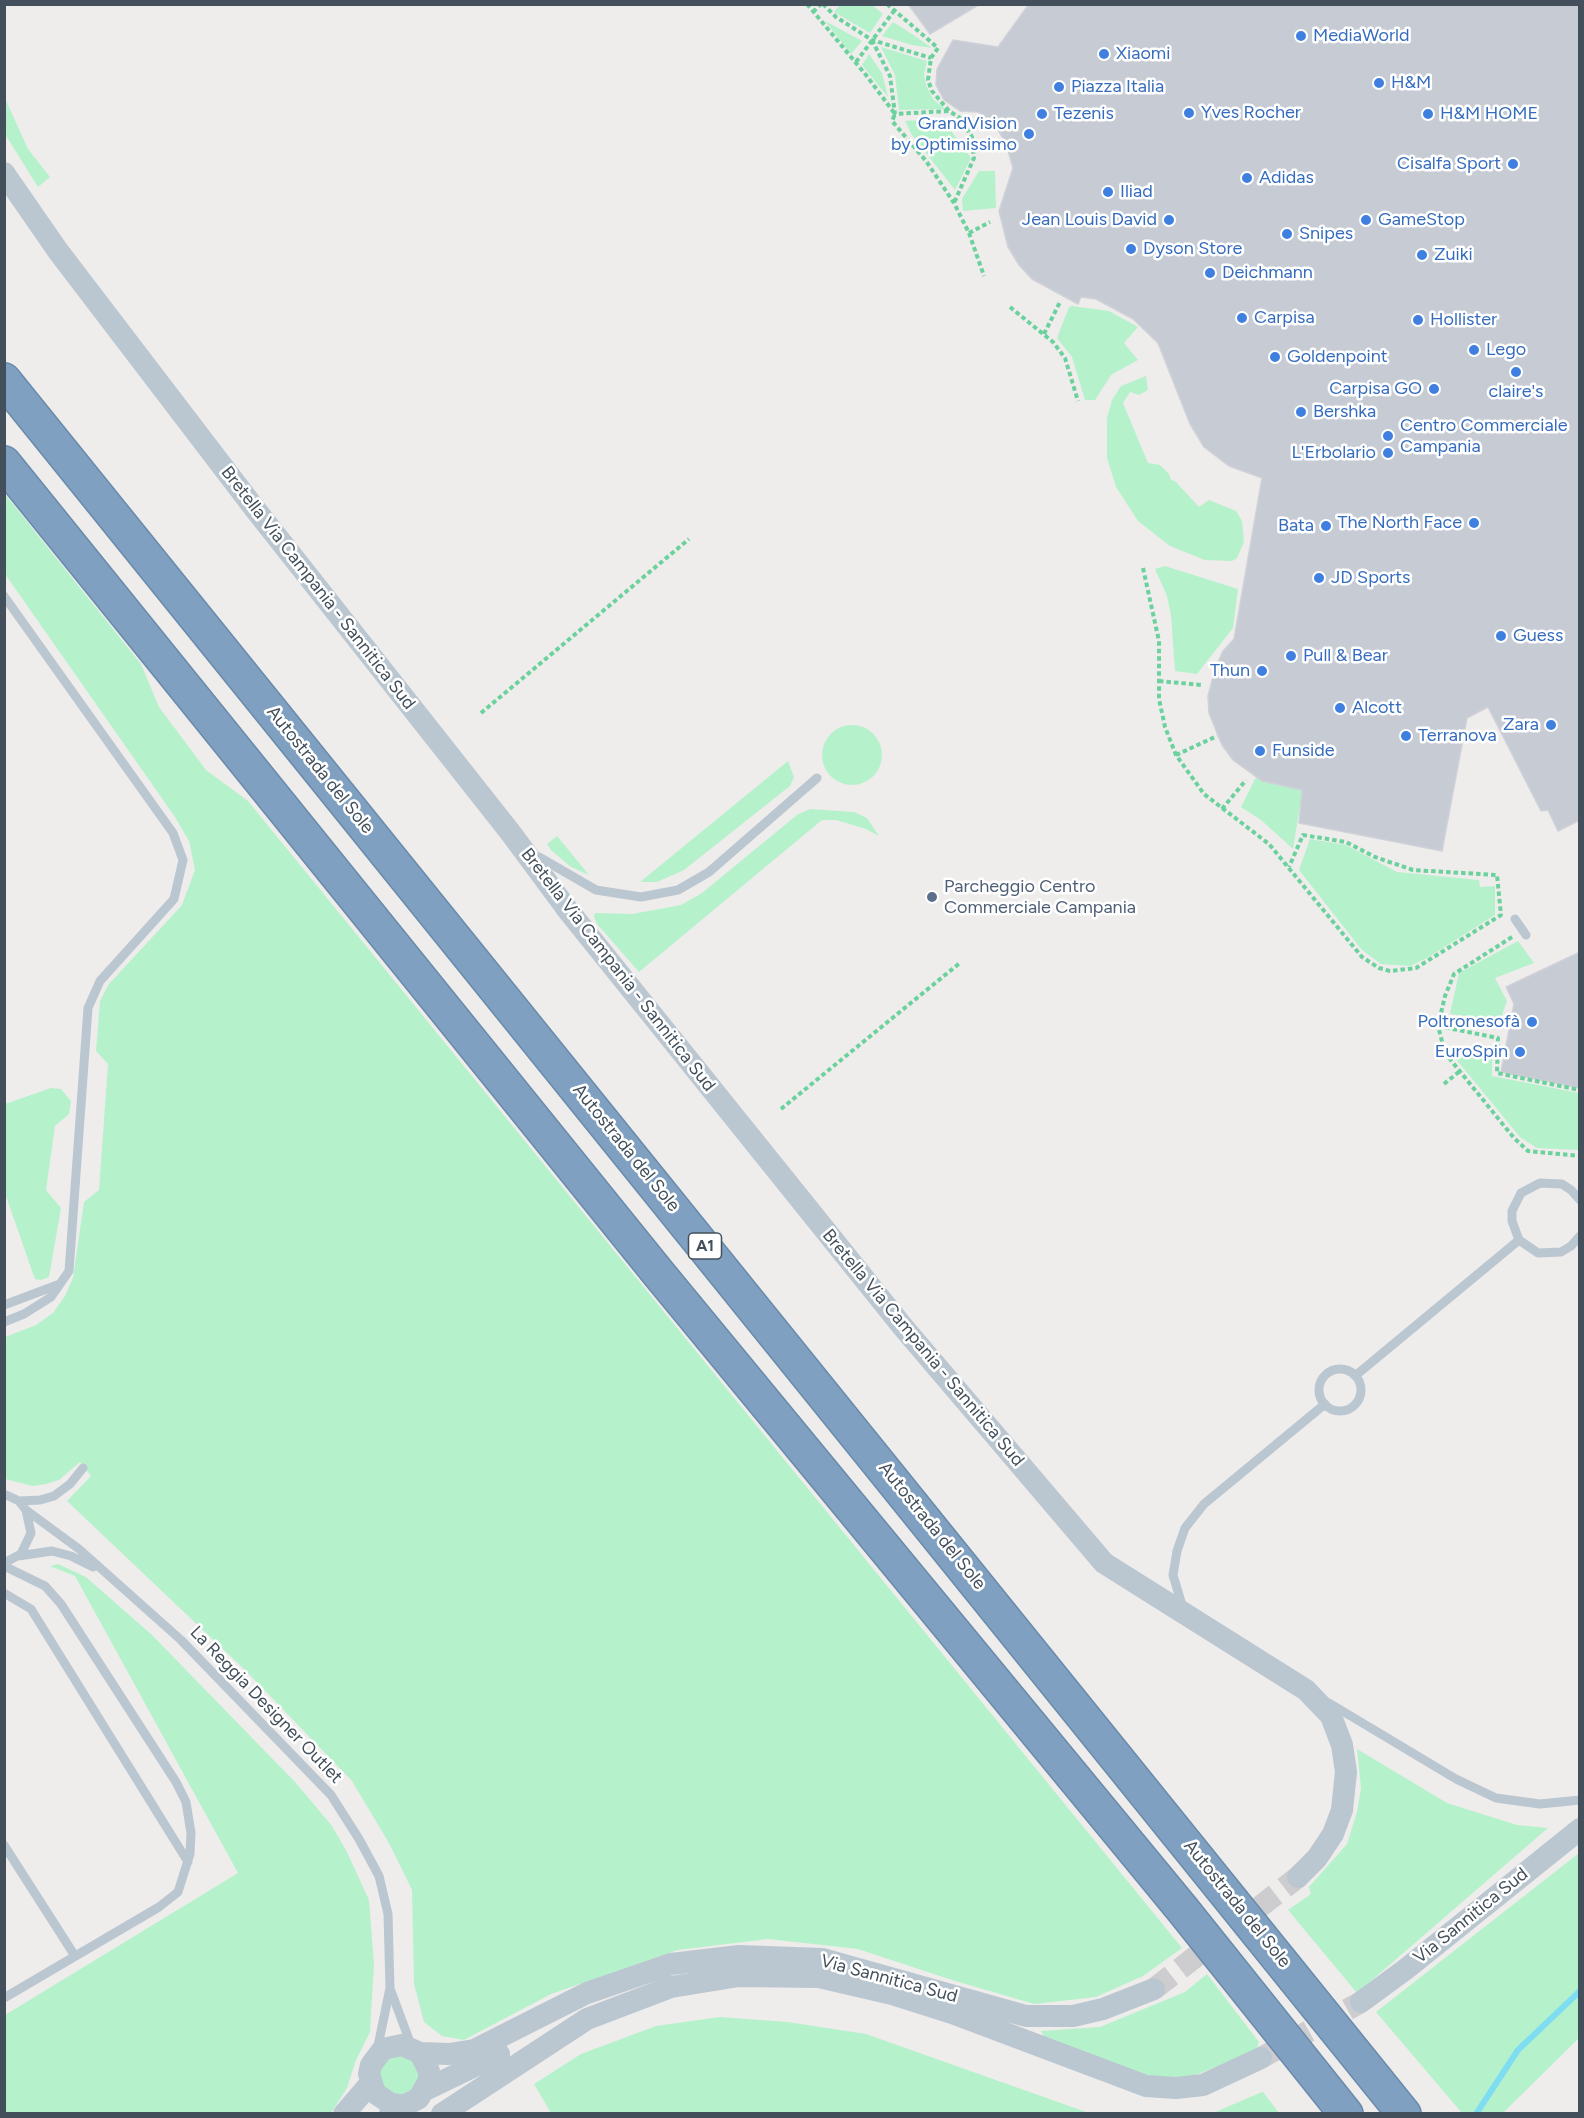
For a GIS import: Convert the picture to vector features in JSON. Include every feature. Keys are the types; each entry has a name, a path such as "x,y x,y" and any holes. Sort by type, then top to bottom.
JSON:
{"highway":[{"name":"Autostrada del Sole","path":"4,380 1404,2114"},
{"path":"4,463 659,1274 1183,1910 1346,2114"}],"street":[{"name":"Bretella Via Campania - Sannitica Sud","path":"4,173 58,251 255,509 510,832 567,909 903,1327 1104,1563 1306,1690"},
{"path":"1298,1877 1317,1858 1333,1834 1342,1810 1346,1772 1342,1746 1331,1716 1306,1690"},
{"name":"Via Sannitica Sud","path":"1361,2002 1406,1969 1580,1828"},
{"name":"Via Sannitica Sud","path":"376,2056 392,2046 449,2054 474,2050 587,1993 670,1964 739,1956 823,1959 1026,2016 1073,2016 1103,2009 1154,1989"},
{"name":"Via Sannitica Sud","path":"441,2114 587,2019 671,1987 739,1976 819,1977 892,1994 952,2013 1146,2086 1176,2088 1203,2085 1261,2058"},
{"name":"Via Sannitica Sud","path":"370,2084 382,2100 395,2109 419,2098 425,2090 501,2053 543,2046"},
{"path":"416,2050 429,2071 425,2090"},
{"path":"344,2114 370,2084 369,2074 376,2056"}],"lane":[{"path":"4,596 173,833 183,860 174,899 100,981 88,1008 69,1271 51,1297 24,1314 4,1322"},
{"path":"510,832 544,862 596,890 641,897 678,890 709,872 817,778"},
{"path":"1515,919 1525,933"},
{"path":"1579,1198 1562,1184 1539,1183 1521,1193 1512,1211 1514,1232 1528,1248 1550,1254 1571,1246 1579,1237"},
{"path":"1355,1376 1519,1240"},
{"path":"4,1305 60,1284"},
{"path":"1339,1369 1355,1376 1361,1388 1358,1402 1353,1407 1341,1411 1325,1404 1320,1391 1323,1378 1328,1373 1339,1369"},
{"path":"1187,1616 1177,1597 1173,1575 1177,1551 1185,1528 1204,1504 1325,1404"},
{"path":"4,1494 19,1501 40,1500 54,1496 70,1484 83,1468"},
{"name":"La Reggia Designer Outlet","path":"19,1501 26,1510 79,1549 181,1640 331,1795 360,1839 379,1876 388,1914 390,1989 376,2056"},
{"path":"4,1564 17,1556 27,1544 31,1533 26,1510"},
{"name":"La Reggia Designer Outlet","path":"17,1556 52,1551 71,1556 103,1572"},
{"path":"4,1564 30,1576 54,1595 176,1782 190,1818 188,1862 178,1892 159,1907 4,1998"},
{"path":"4,1593 31,1609 188,1862"},
{"path":"1306,1690 1456,1779 1496,1798 1540,1804 1580,1800"},
{"path":"4,1845 75,1956"},
{"name":"La Reggia Designer Outlet","path":"390,1989 416,2050"}],"path":[{"path":"807,4 856,62 895,114"},
{"path":"813,12 822,4 836,17 872,40 931,58"},
{"path":"887,4 938,48 931,58 928,80 932,90 968,128 974,148 974,158 968,176 954,203"},
{"path":"856,62 894,10"},
{"path":"872,40 890,76 895,114 892,121 926,161 954,203 969,233 984,276"},
{"path":"895,114 950,111"},
{"path":"969,233 990,222"},
{"path":"1044,334 1060,302"},
{"path":"1010,307 1044,334 1065,358 1078,401"},
{"path":"481,713 689,539"},
{"path":"1143,568 1159,641 1159,699 1165,727 1176,755 1204,794 1269,844 1362,957 1390,971 1416,968 1501,915 1497,875 1413,870 1375,857 1346,842 1303,835 1290,867"},
{"path":"1159,681 1201,685"},
{"path":"1176,755 1217,736"},
{"path":"1222,809 1245,780"},
{"path":"1525,933 1454,974 1445,996 1438,1026 1445,1053 1514,1138 1528,1151 1580,1156"},
{"path":"781,1109 961,962"},
{"path":"1438,1026 1498,1038 1497,1074 1580,1090"},
{"path":"1444,1084 1460,1071"}],"green space":[{"path":"871,4 883,14 870,33 834,12 840,5"},
{"path":"825,21 862,41 851,54"},
{"path":"893,22 912,34 932,48 882,36"},
{"path":"881,47 927,61 924,75 926,85 933,99 945,109 899,110 895,75"},
{"path":"869,54 882,73 888,97 862,65"},
{"path":"4,96 28,149 50,177 38,187 5,134"},
{"path":"942,118 971,158 955,190 912,135 905,121"},
{"path":"979,171 995,171 996,208 963,211 962,199"},
{"path":"1069,307 1109,311 1138,327 1124,343 1138,360 1111,375 1095,400 1085,400 1072,357 1057,338"},
{"path":"1146,376 1148,390 1139,395 1130,392 1123,403 1148,463 1160,465 1169,474 1171,480 1175,481 1199,507 1209,500 1236,511 1242,521 1244,542 1237,558 1232,561 1205,560 1170,546 1138,521 1116,487 1107,458 1107,418 1112,400 1121,386"},
{"path":"4,493 141,664 159,707 206,770 248,801 1182,1948 1143,1976 1096,1997 1034,2004 858,1949 768,1939 678,1950 551,1994 464,2040 442,2036 424,2022 414,1984 412,1890 389,1843 352,1781 244,1669 67,1501 91,1476 80,1462 59,1480 46,1484 33,1486 5,1479 5,1337 36,1325 53,1313 65,1296 73,1278 84,1202 99,1190 108,1064 96,1051 100,1001 109,984 182,905 195,870 189,841 175,817 5,574"},
{"path":"1165,566 1238,589 1233,628 1197,674 1175,671 1171,615 1167,596 1155,569"},
{"path":"846,725 858,725 869,730 877,738 882,755 880,767 869,780 858,785 846,785 835,780 827,772 822,761 822,749 827,738 835,730"},
{"path":"788,761 794,777 790,786 684,870 657,882 640,882"},
{"path":"1256,777 1262,781 1303,787 1293,849 1261,820 1241,807"},
{"path":"810,809 854,812 867,818 879,836 866,829 836,820 822,820 639,972 597,924 595,913 632,914 681,905 702,893 797,815"},
{"path":"557,836 589,875 571,867 551,850 547,844"},
{"path":"1310,839 1346,845 1397,872 1479,880 1480,887 1495,886 1495,915 1427,958 1410,966 1381,964 1362,950 1299,870"},
{"path":"1518,941 1534,963 1495,978 1507,1001 1500,1021 1450,1014 1459,973"},
{"path":"1450,1052 1492,1056 1492,1076 1579,1093 1579,1150 1537,1148 1520,1137"},
{"path":"51,1088 61,1089 71,1101 69,1114 55,1126 46,1190 61,1208 49,1277 41,1280 35,1279 5,1193 5,1104"},
{"path":"58,1564 86,1577 152,1635 296,1783 332,1826 346,1850 369,1900 374,1965 370,2032 356,2060 347,2088 331,2113 5,2114 5,2015 238,1873 75,1576 50,1566"},
{"path":"1357,1749 1447,1803 1517,1825 1548,1828 1357,1993 1288,1910 1311,1894 1309,1887 1347,1844 1357,1812 1361,1788"},
{"path":"1579,1853 1579,2038 1503,2113 1462,2113 1376,2012"},
{"path":"1207,1974 1259,2042 1256,2051 1183,2080 1153,2077 1045,2038 1041,2031 1100,2027 1185,1992"},
{"path":"720,2017 788,2022 866,2034 1089,2113 551,2113 534,2084 581,2054 656,2026"},
{"path":"402,2048 426,2080 392,2102 373,2065"},
{"path":"1262,2092 1279,2113 1213,2113"}],"building":[{"path":"908,4 980,4 930,34"},
{"name":"Centro Commerciale Campania","path":"1029,4 1580,4 1580,820 1558,831 1548,810 1541,811 1488,707 1467,718 1442,851 1299,823 1302,790 1262,781 1233,760 1222,745 1209,713 1208,696 1215,669 1223,651 1234,639 1262,478 1229,466 1204,447 1190,424 1158,343 1133,319 1096,299 1081,297 1078,304 1032,279 1019,265 1008,247 999,211 1013,168 1006,143 993,122 978,112 960,111 944,100 936,85 937,69 953,40 998,47"},
{"path":"1580,952 1580,1088 1501,1072 1514,1004 1506,987"}],"waterway":[{"path":"1476,2114 1518,2050 1580,1991"}],"tunnel":[{"path":"1154,1989 1298,1877"},
{"path":"1261,2058 1361,2002"}],"place":[{"name":"MediaWorld","path":"1301,36"},
{"name":"Xiaomi","path":"1104,54"},
{"name":"H&M","path":"1379,83"},
{"name":"Piazza Italia","path":"1059,87"},
{"name":"Yves Rocher","path":"1189,113"},
{"name":"Tezenis","path":"1042,114"},
{"name":"H&M HOME","path":"1428,114"},
{"name":"GrandVision by Optimissimo","path":"1029,134"},
{"name":"Cisalfa Sport","path":"1513,164"},
{"name":"Adidas","path":"1247,178"},
{"name":"Iliad","path":"1108,192"},
{"name":"Jean Louis David","path":"1169,220"},
{"name":"GameStop","path":"1366,220"},
{"name":"Snipes","path":"1287,234"},
{"name":"Dyson Store","path":"1131,249"},
{"name":"Zuiki","path":"1422,255"},
{"name":"Deichmann","path":"1210,273"},
{"name":"Carpisa","path":"1242,318"},
{"name":"Hollister","path":"1418,320"},
{"name":"Lego","path":"1474,350"},
{"name":"Goldenpoint","path":"1275,357"},
{"name":"claire's","path":"1516,372"},
{"name":"Carpisa GO","path":"1434,389"},
{"name":"Bershka","path":"1301,412"},
{"name":"Centro Commerciale Campania","path":"1388,436"},
{"name":"L'Erbolario","path":"1388,453"},
{"name":"The North Face","path":"1474,523"},
{"name":"Bata","path":"1326,526"},
{"name":"JD Sports","path":"1319,578"},
{"name":"Guess","path":"1501,636"},
{"name":"Pull & Bear","path":"1291,656"},
{"name":"Thun","path":"1262,671"},
{"name":"Alcott","path":"1340,708"},
{"name":"Zara","path":"1551,725"},
{"name":"Terranova","path":"1406,736"},
{"name":"Funside","path":"1260,751"},
{"name":"Parcheggio Centro Commerciale Campania","path":"932,897"},
{"name":"Poltronesofà","path":"1532,1022"},
{"name":"EuroSpin","path":"1520,1052"}]}
